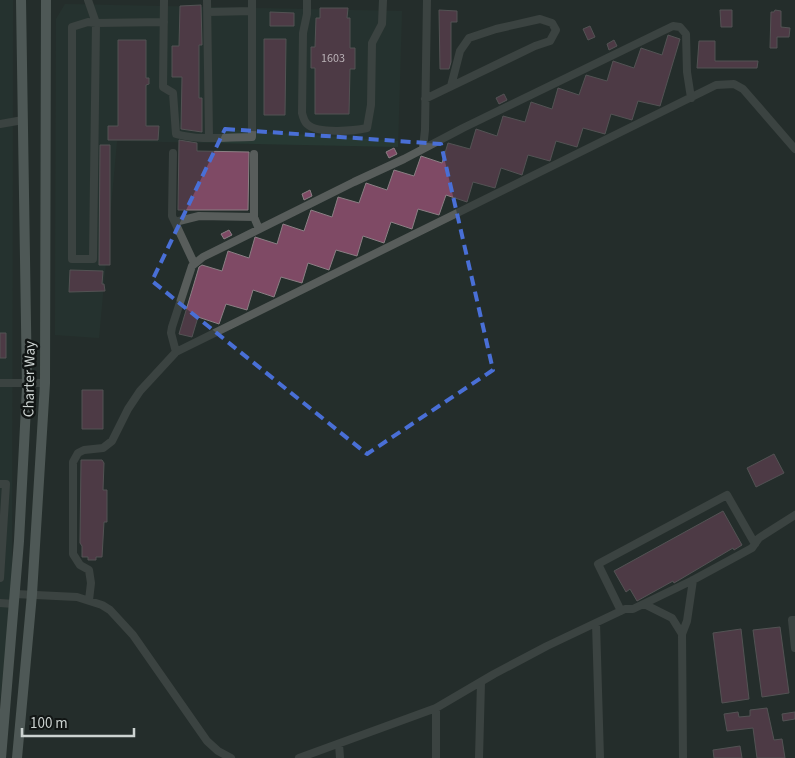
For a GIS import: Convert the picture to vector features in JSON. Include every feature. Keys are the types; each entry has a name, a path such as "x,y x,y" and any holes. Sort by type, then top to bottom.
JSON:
{"main road":[{"path":"2,758 22,486 26,383 21,0"},
{"name":"Charter Way","path":"17,758 32,594 45,383 46,0"},
{"path":"0,713 8,612 14,599"}],"street":[{"path":"88,0 96,23 93,259 72,259 72,27 88,22 96,23 164,22"},
{"path":"164,0 163,87 173,93 176,134 209,137 252,136 252,0"},
{"path":"207,0 209,137"},
{"path":"307,0 307,14 303,33 302,113 305,122 320,130 355,131 366,128 371,105 372,43 382,24 383,0"},
{"path":"423,148 425,130 427,0"},
{"path":"208,12 252,11"},
{"path":"425,99 535,46 550,41 556,30 552,23 540,19 496,29 469,38 460,51 455,64 451,86"},
{"path":"176,352 171,330 188,275 194,263 259,229 673,26 683,29 686,34 687,72 691,98"},
{"path":"88,600 91,583 89,570 80,565 73,554 73,462 78,453 84,450 103,448 112,441 140,391 176,352 716,85 727,83 739,86 748,93 795,148"},
{"path":"0,124 23,120"},
{"path":"173,153 171,211 194,263"},
{"path":"254,154 254,217 259,229"},
{"path":"175,222 199,216 254,217"},
{"path":"0,383 45,383"},
{"path":"0,484 6,484 0,578"},
{"path":"621,611 598,564 727,495 755,544"},
{"path":"299,758 315,755 339,744 436,708 547,646 625,609 633,609 693,580 752,548 759,538 795,514"},
{"path":"683,758 682,634 687,621 693,580"},
{"path":"0,603 32,594 88,600 110,610 125,626 207,741 218,751 231,758"},
{"path":"644,604 672,618 682,634"},
{"path":"795,620 792,620 795,648"},
{"path":"596,623 600,758"},
{"path":"479,758 481,682"},
{"path":"436,708 436,758"},
{"path":"339,744 340,758"}],"highlighted area":[{"path":"225,129 441,144 493,370 367,454 152,281"}],"shaded area":[{"path":"0,0 13,0 12,586 0,702"},
{"path":"65,4 402,11 398,147 117,141 99,338 55,335 56,19"}],"building":[{"path":"201,5 202,45 199,45 199,98 202,98 202,132 181,129 182,77 172,77 172,46 179,46 180,6"},
{"path":"320,8 348,8 350,48 355,48 355,69 350,69 349,114 315,114 315,68 311,68 311,47 315,47 316,18 320,18"},
{"path":"439,10 457,11 457,22 451,22 451,62 449,69 440,69"},
{"path":"720,10 732,10 732,27 721,27"},
{"path":"775,10 781,11 781,27 790,28 789,37 777,37 777,48 770,48 771,12"},
{"path":"270,12 294,13 294,26 270,26"},
{"path":"590,26 595,37 588,40 583,29"},
{"path":"668,35 680,39 660,106 638,101 632,120 611,114 605,134 583,128 577,147 556,141 550,161 528,155 522,175 501,168 495,188 473,182 467,202 446,195 439,215 418,209 412,229 391,222 384,243 363,236 357,256 336,250 329,270 308,263 302,283 281,277 274,297 253,290 247,310 226,304 219,324 198,317 192,337 179,334 199,267 202,265 222,271 228,251 249,258 255,237 277,244 283,224 304,231 311,210 332,217 338,197 359,203 366,183 387,190 394,170 414,176 421,156 442,163 448,143 470,149 476,129 497,136 503,116 525,122 531,102 552,109 558,88 579,95 586,75 607,81 613,61 634,68 641,48 662,55"},
{"path":"264,39 286,39 285,115 264,115"},
{"path":"118,40 146,40 146,78 149,78 149,84 146,85 146,126 159,126 158,140 108,140 108,126 118,126"},
{"path":"614,40 617,46 609,50 607,44"},
{"path":"699,41 715,41 715,61 758,61 757,68 697,68"},
{"path":"504,94 507,100 499,104 496,98"},
{"path":"179,140 197,143 197,151 249,152 248,210 178,210"},
{"path":"100,145 110,145 110,265 99,265"},
{"path":"394,148 397,154 389,158 386,152"},
{"path":"310,190 312,196 304,200 302,194"},
{"path":"229,230 232,235 224,239 221,234"},
{"path":"70,270 103,271 102,284 104,284 105,291 69,292"},
{"path":"0,333 6,333 6,358 0,358"},
{"path":"82,390 103,390 103,429 82,429"},
{"path":"774,454 784,473 756,487 747,468"},
{"path":"81,460 102,460 104,463 103,490 107,490 107,522 104,522 102,557 96,557 96,560 88,560 88,557 82,557 82,546 80,543"},
{"path":"723,511 742,545 734,550 733,548 674,583 673,581 637,601 630,589 626,592 614,571"},
{"path":"780,627 789,693 762,697 753,630"},
{"path":"741,629 749,699 722,703 713,633"},
{"path":"767,708 774,740 782,739 785,758 757,758 753,728 727,731 724,714 738,712 739,717 750,716 750,710"},
{"path":"795,712 795,719 783,721 782,714"},
{"path":"740,746 742,758 714,758 713,750"}]}
